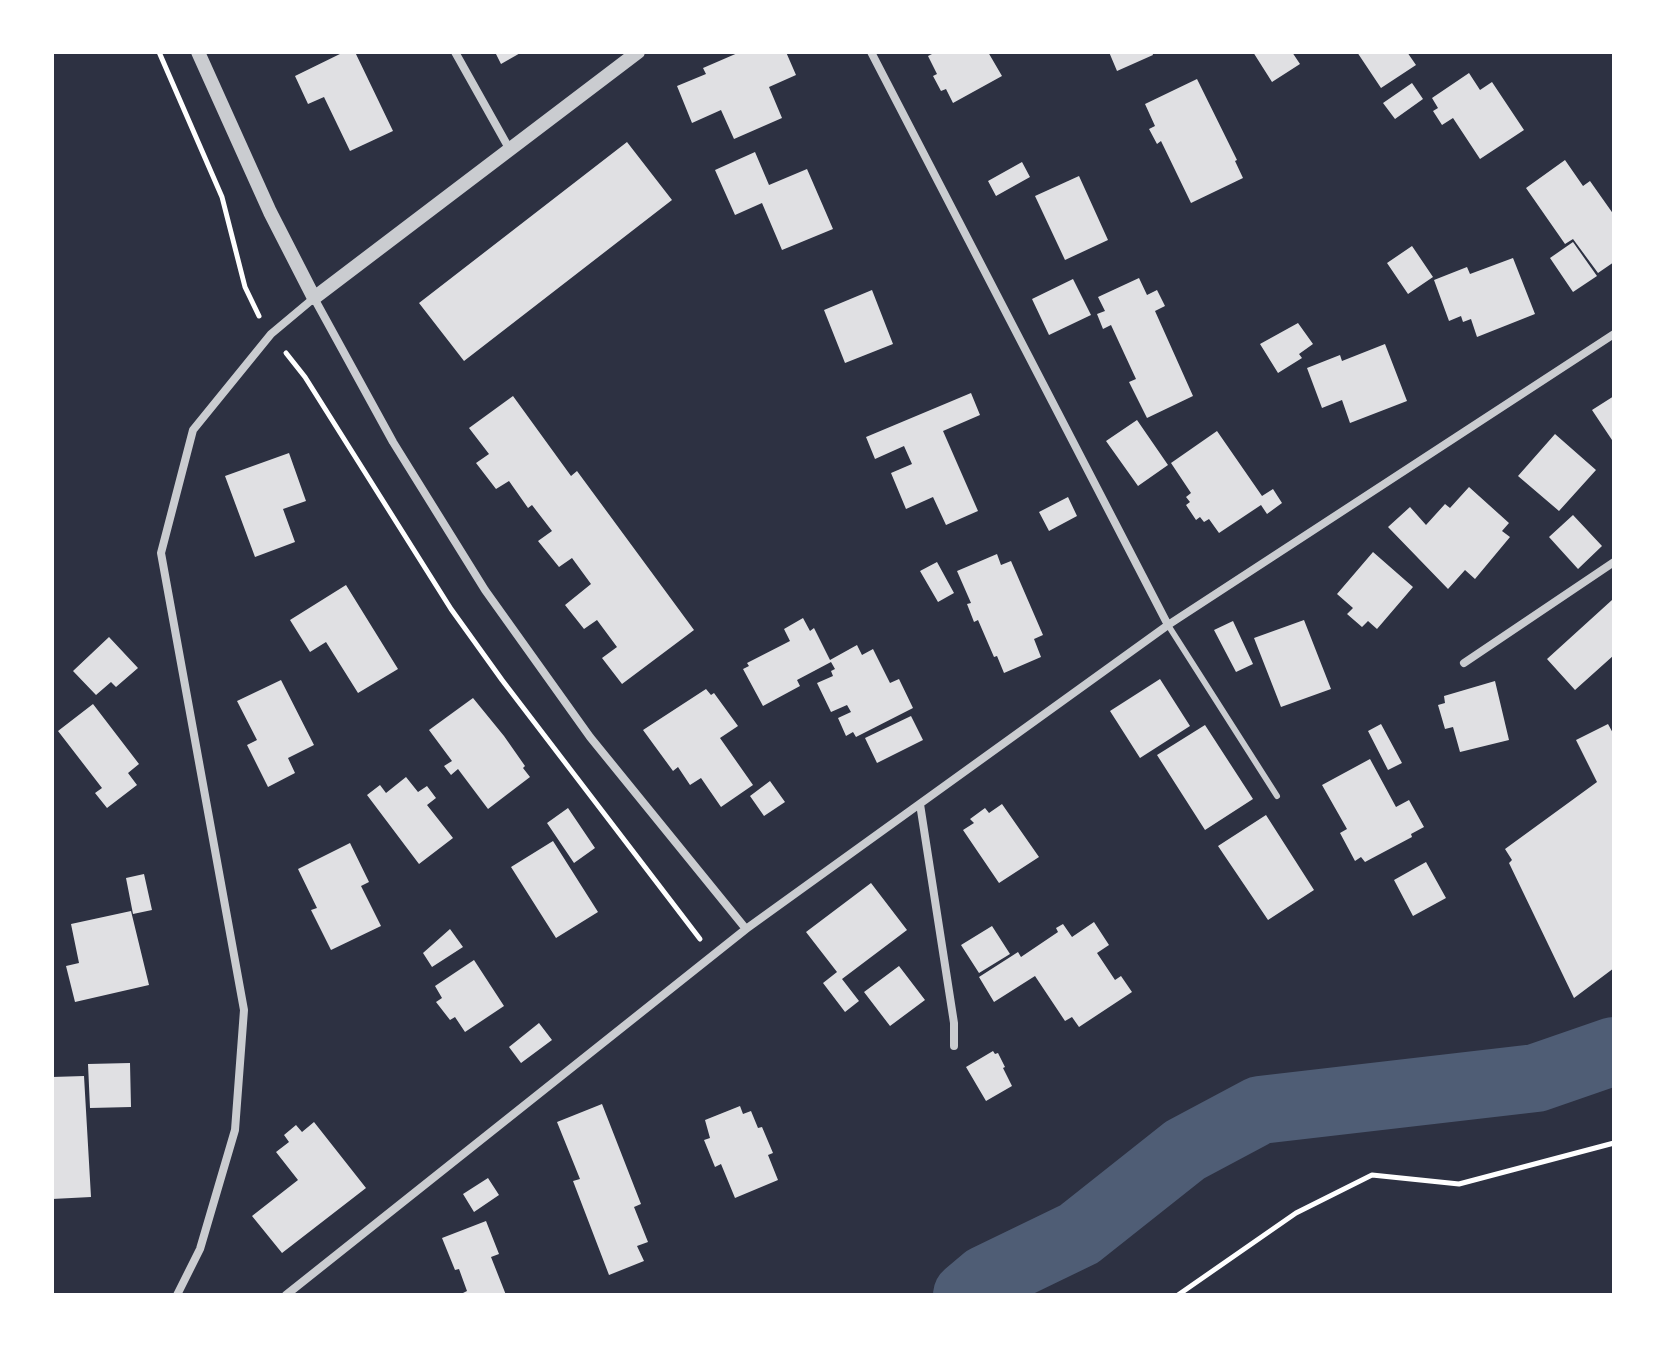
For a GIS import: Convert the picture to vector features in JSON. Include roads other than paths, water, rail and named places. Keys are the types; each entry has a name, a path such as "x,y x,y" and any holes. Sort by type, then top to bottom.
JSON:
{"street":[{"path":"198,52 270,212 314,298 393,442 485,590 590,737 746,929"},
{"path":"455,52 510,151"},
{"path":"177,1295 200,1249 235,1130 244,1010 161,553 193,430 271,334 638,52"},
{"path":"871,52 1168,625"},
{"path":"286,1295 746,929 1168,625 1614,334"},
{"path":"1464,663 1614,562"},
{"path":"920,804 954,1023 954,1046"}],"lane":[{"path":"1168,625 1277,796"}],"waterway":[{"path":"967,1295 986,1279 1079,1234 1185,1150 1260,1110 1536,1078 1614,1051"}]}
